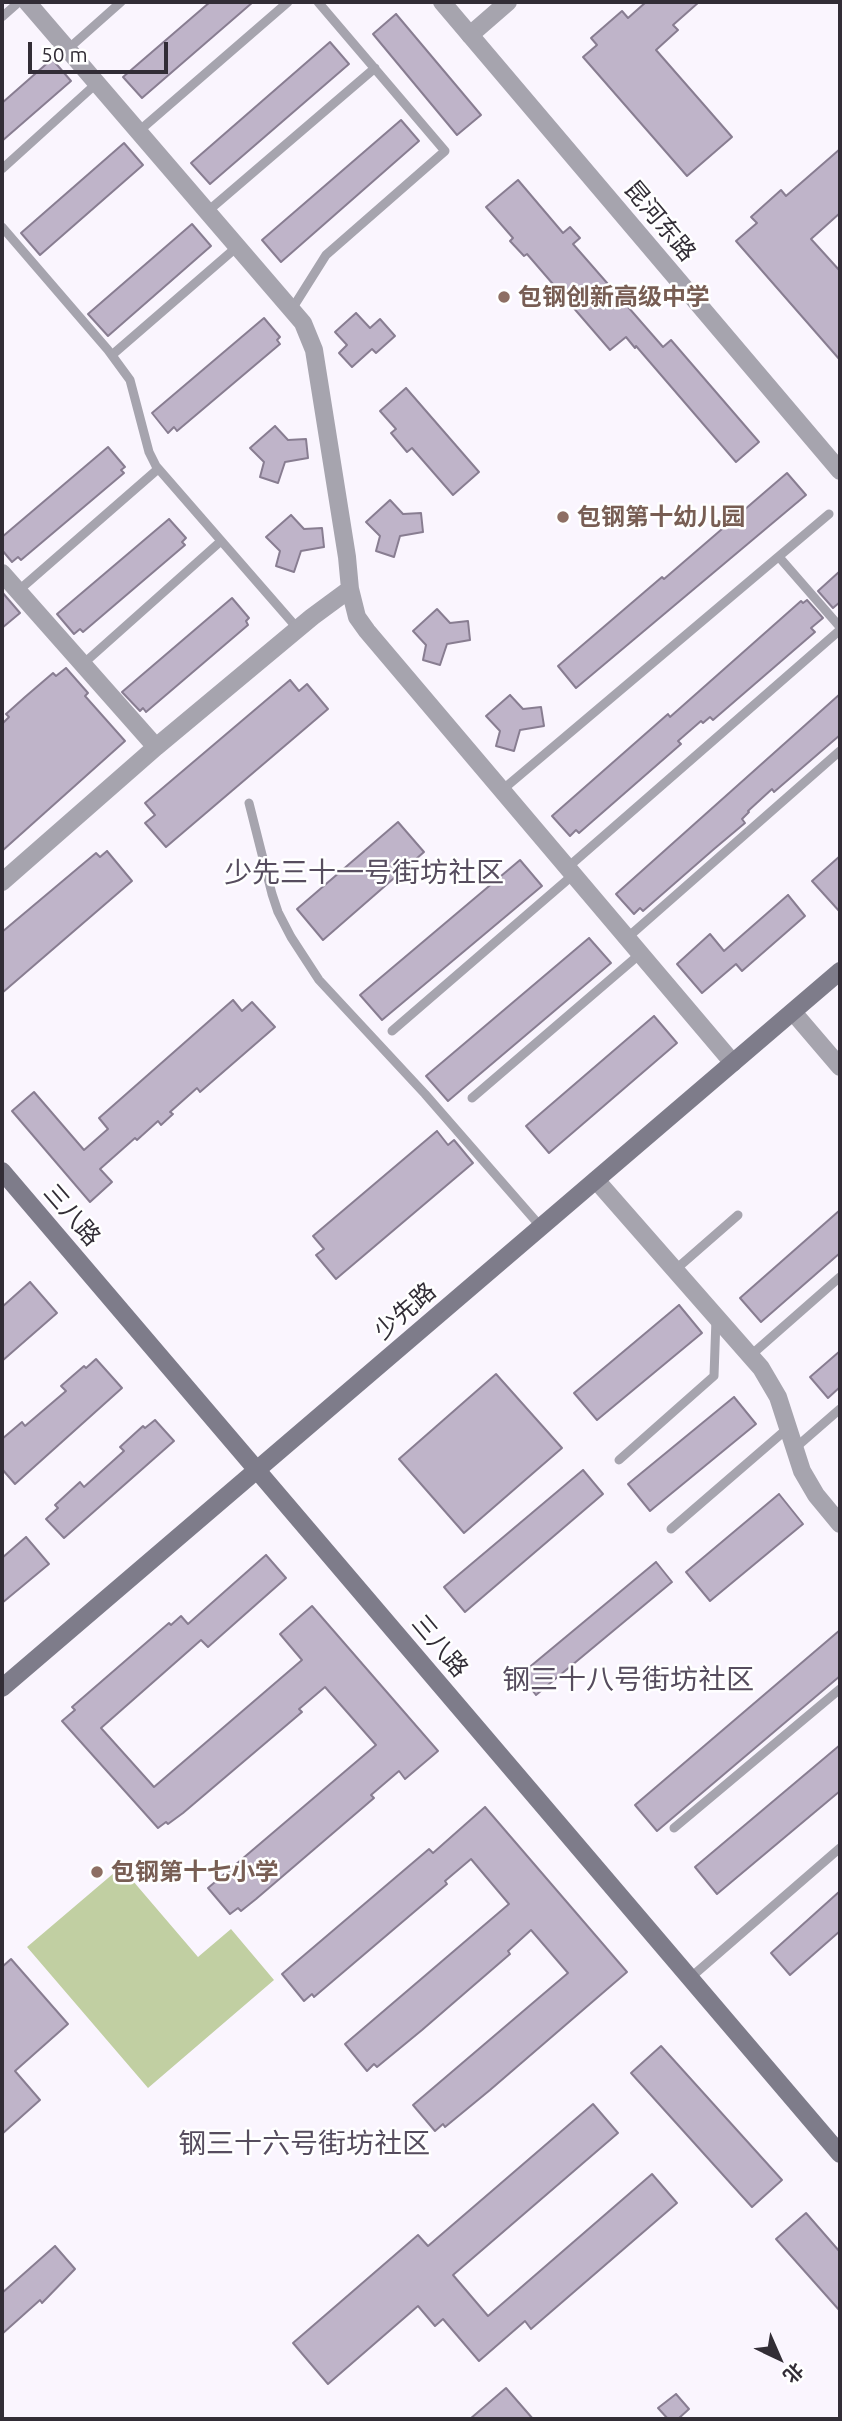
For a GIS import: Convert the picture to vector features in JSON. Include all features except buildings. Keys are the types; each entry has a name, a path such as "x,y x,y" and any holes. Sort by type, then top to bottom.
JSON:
{"main road":[{"name":"少先路","path":"2,1688 840,971"},
{"name":"三八路","path":"2,1171 840,2154"}],"street":[{"path":"27,2 292,309 309,334 314,350 350,589 357,617 733,1063"},
{"name":"昆河东路","path":"442,2 840,471"},
{"path":"470,35 508,2"},
{"path":"2,573 156,747"},
{"path":"2,882 156,747 350,589"},
{"path":"793,1012 840,1067"},
{"path":"596,1180 771,1382 802,1471 816,1495 840,1524"}],"lane":[{"path":"2,17 19,2"},
{"path":"68,49 121,2"},
{"path":"139,131 288,2"},
{"path":"292,309 326,255 445,151 318,2"},
{"path":"208,211 375,68"},
{"path":"2,169 97,83"},
{"path":"2,228 130,380 149,452 158,469 298,629"},
{"path":"111,355 238,246"},
{"path":"18,591 158,469"},
{"path":"501,791 829,514"},
{"path":"83,664 221,541"},
{"path":"391,1031 840,629 779,556"},
{"path":"627,938 840,751"},
{"path":"250,803 272,894 302,956 319,980 425,1094 541,1227"},
{"path":"472,1098 640,954"},
{"path":"675,1270 738,1215"},
{"path":"750,1356 840,1278"},
{"path":"620,1460 714,1376 716,1317"},
{"path":"794,1449 840,1409"},
{"path":"671,1529 788,1429"},
{"path":"674,1828 840,1689"},
{"path":"690,1978 840,1848"}],"green space":[{"path":"121,1867 198,1957 231,1929 274,1980 148,2088 27,1947"}],"place":[{"name":"包钢创新高级中学","path":"504,297"},
{"name":"包钢第十幼儿园","path":"563,517"},
{"name":"包钢第十七小学","path":"97,1872"}],"district":[{"name":"少先三十一号街坊社区","path":"364,873"},
{"name":"钢三十八号街坊社区","path":"628,1680"},
{"name":"钢三十六号街坊社区","path":"304,2144"}]}
